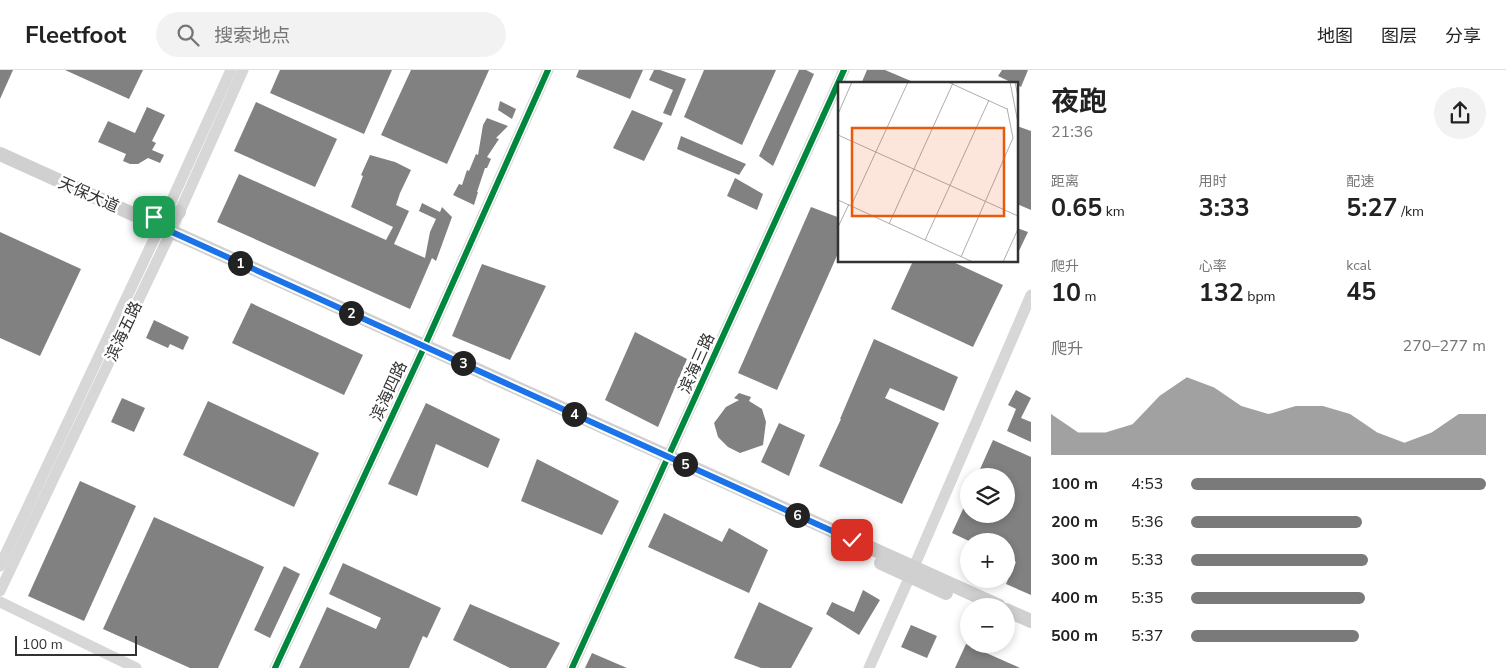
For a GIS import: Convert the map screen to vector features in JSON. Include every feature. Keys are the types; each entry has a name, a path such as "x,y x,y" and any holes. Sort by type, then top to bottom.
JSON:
{"main road":[{"name":"天保大道","path":"0,154 135,220"},
{"name":"天保大道","path":"0,163 135,220"},
{"path":"162,230 170,221 174,209"},
{"path":"135,220 142,226 162,230 912,572 979,598"},
{"path":"912,572 961,598"},
{"path":"1015,614 1031,621"},
{"path":"1015,624 1031,631"}],"street":[{"path":"174,209 231,70"},
{"path":"135,220 151,218 174,209 244,70"},
{"name":"滨海四路","path":"275,668 422,350 548,70"},
{"name":"滨海三路","path":"839,82 844,70"},
{"name":"滨海三路","path":"572,668 838,83"},
{"name":"滨海五路","path":"0,566 162,230"},
{"name":"滨海五路","path":"0,591 162,230"},
{"path":"869,668 1031,294"},
{"path":"0,602 136,668"}],"building":[{"path":"0,70 13,70 0,99"},
{"path":"65,70 143,70 129,99"},
{"path":"280,70 392,70 364,134 270,93"},
{"path":"411,70 489,70 447,164 381,135"},
{"path":"579,70 643,70 630,99 576,77"},
{"path":"654,70 660,70 686,79 671,116 663,113 673,90 649,80"},
{"path":"704,70 776,70 742,145 684,117"},
{"path":"799,70 806,70 814,74 773,166 759,156"},
{"path":"867,70 885,70 913,82 862,82"},
{"path":"1002,70 1028,70 1021,87 1018,86 1018,82 1011,82 998,76"},
{"path":"500,101 516,109 512,119 498,110"},
{"path":"256,102 337,139 315,187 234,151"},
{"path":"147,107 165,115 152,141 156,143 152,150 164,155 160,163 148,158 138,164 130,164 123,161 126,154 98,142 108,121 135,133"},
{"path":"632,110 663,123 644,161 613,148"},
{"path":"487,118 508,126 496,138 499,139 487,157 491,159 487,168 485,168 474,205 453,195 459,184 462,185 467,170 469,171 476,154 478,155 483,125"},
{"path":"1018,126 1031,131 1031,210 1018,204"},
{"path":"681,136 746,164 739,175 677,149"},
{"path":"370,155 395,162 411,170 396,205 409,211 394,244 425,258 430,232 436,219 419,211 422,203 440,212 442,207 452,217 436,261 432,258 410,309 217,222 239,174 386,240 393,227 351,207 363,176 361,175"},
{"path":"735,178 763,194 757,210 727,196"},
{"path":"811,207 838,217 838,253 777,390 738,373"},
{"path":"1018,228 1028,232 1018,253"},
{"path":"0,232 81,269 40,356 0,338"},
{"path":"913,262 953,262 1003,285 973,347 891,309"},
{"path":"482,264 546,286 510,360 452,336"},
{"path":"251,303 363,355 344,395 232,343"},
{"path":"154,320 189,337 183,350 170,344 168,348 146,338"},
{"path":"635,332 687,359 658,427 605,400"},
{"path":"874,339 958,377 944,411 890,388 885,398 939,423 902,504 819,466 841,419"},
{"path":"1016,390 1031,398 1021,418 1031,422 1031,442 1007,431 1016,409 1008,405"},
{"path":"739,393 751,397 749,401 762,409 766,422 763,445 740,453 728,447 718,437 714,423 726,407 739,400 734,398"},
{"path":"122,398 145,408 134,432 111,422"},
{"path":"208,401 319,453 294,507 183,455"},
{"path":"426,403 500,439 488,468 436,444 417,496 388,484"},
{"path":"779,423 805,435 789,476 761,462"},
{"path":"993,440 1031,457 1031,595 1015,588 1015,533 960,533 960,537 952,533 960,516 960,523 1015,523 1015,468 981,468"},
{"path":"537,459 619,501 602,535 521,501"},
{"path":"80,481 136,506 84,621 28,596"},
{"path":"664,513 722,542 729,528 768,550 749,593 648,547"},
{"path":"154,517 264,567 218,668 190,668 103,629"},
{"path":"343,563 441,608 427,638 423,636 409,668 299,668 327,607 376,629 381,618 329,594"},
{"path":"284,566 300,574 270,638 254,630"},
{"path":"863,590 880,600 859,635 826,614 832,602 854,612"},
{"path":"759,602 813,628 791,668 761,668 734,658"},
{"path":"470,604 560,643 546,668 510,668 453,640"},
{"path":"911,625 937,636 927,658 901,647"},
{"path":"592,653 627,668 585,668"},
{"path":"962,653 986,653 1020,668 955,668"}],"cycle path":[{"path":"275,668 421,354 548,70"},
{"path":"839,82 844,70"},
{"path":"572,668 838,83"}],"route":[{"path":"154,217 141,218 852,540"}]}
